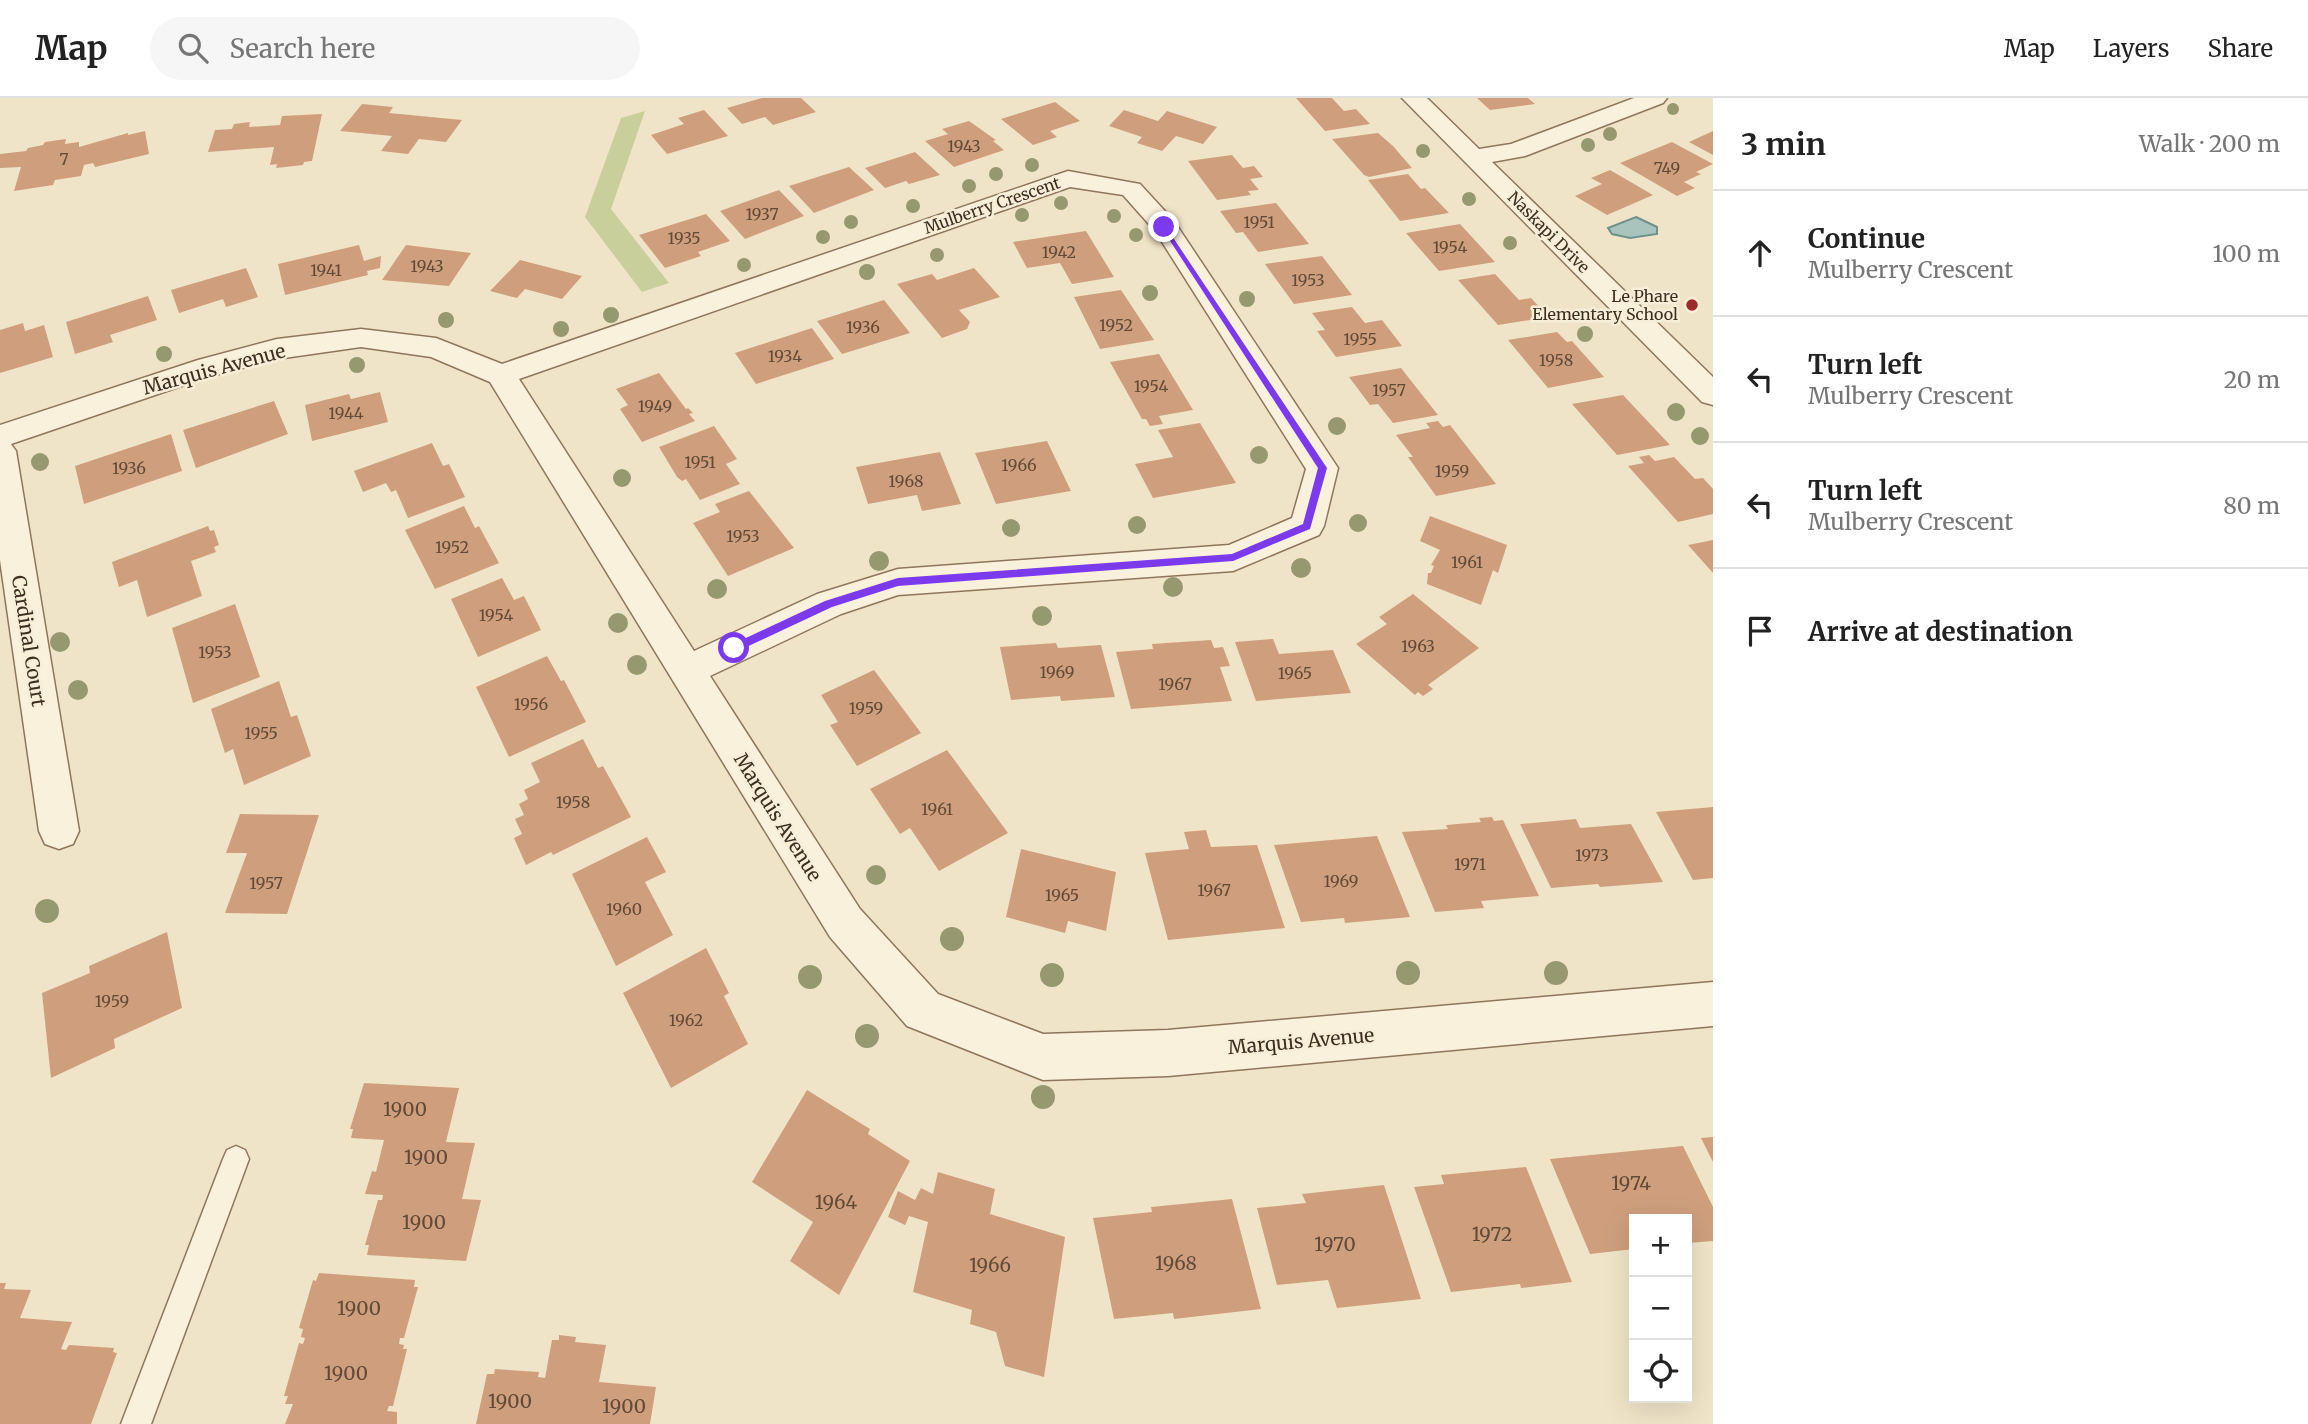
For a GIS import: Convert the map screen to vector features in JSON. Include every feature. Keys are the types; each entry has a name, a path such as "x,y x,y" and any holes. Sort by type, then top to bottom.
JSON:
{"street":[{"name":"Naskapi Drive","path":"1415,98 1713,395"},
{"path":"1473,157 1516,151 1655,98"},
{"name":"Mulberry Crescent","path":"501,374 1068,179 1131,189 1164,227 1322,468 1307,526 1233,558 898,582 829,604 685,671"},
{"name":"Marquis Avenue","path":"0,436 198,370 276,349 360,338 436,348 501,374 845,923 923,1010 1044,1057 1168,1053 1713,1004"},
{"name":"Cardinal Court","path":"0,451 59,831"}],"lane":[{"path":"136,1424 236,1159"}],"green space":[{"path":"645,111 611,209 669,283 642,292 585,217 621,118"}],"water":[{"path":"1636,217 1657,227 1657,234 1630,238 1612,234 1608,228"}],"building":[{"path":"762,98 801,98 816,112 773,125 765,117 742,124 727,108"},
{"path":"1296,98 1332,98 1344,111 1356,109 1370,124 1325,131"},
{"path":"1477,98 1528,98 1535,104 1490,110"},
{"path":"1055,102 1080,121 1050,131 1057,137 1033,145 1001,119"},
{"path":"362,104 393,107 389,113 462,120 446,142 419,139 408,154 381,151 392,136 340,131"},
{"path":"704,110 728,136 667,154 651,135 684,124 678,118"},
{"path":"1124,110 1158,121 1167,111 1217,127 1203,144 1176,136 1162,151 1137,143 1142,137 1109,126"},
{"path":"322,114 312,161 304,162 303,165 276,168 277,164 270,165 274,147 208,152 215,130 232,129 234,124 250,122 249,127 280,125 282,116"},
{"path":"969,121 996,140 993,141 1004,150 954,167 925,141 948,134 942,129"},
{"path":"145,131 149,154 95,167 93,163 84,165 81,176 55,180 53,185 14,191 21,167 0,168 0,154 26,151 45,142 66,139 65,144 79,142 79,147"},
{"path":"1713,131 1713,155 1689,142"},
{"path":"1378,133 1412,168 1369,177 1364,175 1332,139"},
{"path":"1672,142 1713,164 1696,172 1701,174 1684,182 1695,188 1677,196 1620,163"},
{"path":"915,152 940,175 885,188 865,168"},
{"path":"1232,155 1243,168 1254,166 1263,177 1250,179 1259,190 1248,191 1251,195 1217,200 1188,161"},
{"path":"849,167 874,190 814,213 789,186"},
{"path":"1610,170 1653,195 1607,215 1575,196 1602,184 1591,178"},
{"path":"1408,174 1449,213 1400,221 1368,180"},
{"path":"779,190 804,216 745,239 720,211"},
{"path":"1276,203 1309,244 1258,252 1243,232 1236,233 1220,211"},
{"path":"706,214 730,241 698,252 701,256 665,268 639,235"},
{"path":"1460,224 1495,262 1439,271 1406,233"},
{"path":"1086,231 1114,277 1072,284 1060,263 1027,268 1013,242"},
{"path":"359,245 364,261 381,256 380,268 367,271 368,275 285,295 278,264"},
{"path":"406,245 471,253 449,286 382,280"},
{"path":"1322,256 1352,295 1294,304 1265,264"},
{"path":"520,260 582,276 562,299 525,289 517,298 490,291"},
{"path":"246,268 258,297 226,307 223,299 179,313 171,290"},
{"path":"974,268 1000,297 959,310 970,322 967,329 942,338 897,284 932,274 937,280"},
{"path":"1495,274 1519,300 1531,298 1549,317 1498,325 1458,280"},
{"path":"1121,290 1154,340 1100,349 1074,297"},
{"path":"148,296 157,320 110,335 113,342 75,354 66,322"},
{"path":"884,300 910,333 842,354 817,321"},
{"path":"1352,307 1365,323 1382,320 1402,346 1336,357 1317,331 1325,330 1312,313"},
{"path":"23,323 25,331 44,325 53,357 0,373 0,330"},
{"path":"812,328 834,359 756,384 735,353"},
{"path":"1557,332 1567,342 1572,341 1604,377 1548,388 1508,340"},
{"path":"1159,354 1193,410 1159,416 1163,424 1150,426 1146,419 1142,419 1110,362"},
{"path":"1401,368 1438,415 1393,423 1378,404 1370,405 1349,377"},
{"path":"659,373 686,409 693,413 689,414 695,421 642,442 620,409 628,405 616,389"},
{"path":"380,392 388,422 312,441 305,405 349,394 351,399"},
{"path":"1623,395 1670,445 1617,455 1572,404"},
{"path":"274,401 288,434 196,468 183,430"},
{"path":"1438,421 1443,427 1450,425 1496,484 1436,496 1408,457 1413,457 1396,435 1430,428 1426,423"},
{"path":"1200,423 1236,483 1153,498 1135,464 1173,457 1158,430"},
{"path":"714,426 737,459 726,464 740,484 700,500 686,479 682,481 677,477 659,447"},
{"path":"171,434 182,471 84,504 75,466"},
{"path":"1047,441 1071,491 996,504 975,453"},
{"path":"432,443 443,466 449,464 465,497 408,518 396,490 391,492 386,483 363,492 354,471"},
{"path":"940,452 961,504 922,511 917,495 868,504 856,467"},
{"path":"1649,455 1655,461 1674,457 1695,479 1703,478 1713,489 1713,514 1678,522 1628,466 1644,463 1639,457"},
{"path":"749,491 794,548 728,576 693,523 720,512 715,504"},
{"path":"464,506 475,528 479,526 499,563 435,589 405,530"},
{"path":"1430,516 1507,545 1498,573 1493,570 1481,605 1427,584 1428,573 1431,573 1434,566 1431,565 1440,550 1420,541"},
{"path":"208,526 210,531 214,530 219,545 214,547 216,552 191,561 202,596 147,617 137,580 119,587 112,562"},
{"path":"1713,540 1713,573 1688,545"},
{"path":"502,578 514,600 524,596 541,630 478,657 451,599"},
{"path":"1413,594 1479,648 1428,685 1433,689 1423,696 1418,692 1415,695 1356,644 1387,624 1379,617"},
{"path":"235,604 260,677 193,703 172,628"},
{"path":"1273,639 1279,654 1333,650 1351,693 1256,701 1235,642"},
{"path":"1211,640 1214,648 1223,647 1230,666 1220,667 1232,701 1131,709 1116,652 1153,649 1152,644"},
{"path":"1056,643 1058,648 1101,645 1115,697 1061,701 1060,696 1011,700 1000,647"},
{"path":"547,656 561,681 564,680 586,722 509,757 476,687"},
{"path":"874,670 921,733 857,766 830,725 838,722 821,695"},
{"path":"279,681 291,717 297,715 311,756 244,785 233,749 225,753 211,709"},
{"path":"583,739 598,768 603,766 631,817 553,855 551,852 526,865 514,838 522,834 515,819 524,815 519,804 528,799 524,790 540,782 531,763"},
{"path":"947,750 1008,833 939,871 910,828 900,834 870,789"},
{"path":"1713,807 1713,878 1693,880 1656,812"},
{"path":"240,814 319,815 287,914 225,913 247,853 226,853"},
{"path":"1492,817 1494,821 1503,820 1539,896 1481,901 1484,908 1435,912 1402,832 1448,829 1446,825 1481,822 1479,818"},
{"path":"1576,819 1580,828 1631,824 1663,882 1551,888 1520,824"},
{"path":"1206,830 1211,847 1257,845 1285,928 1168,940 1145,853 1189,849 1184,832"},
{"path":"1377,836 1410,917 1345,923 1344,918 1301,922 1274,845"},
{"path":"647,837 666,872 645,882 673,935 616,966 572,874"},
{"path":"1021,849 1116,872 1106,931 1068,921 1065,933 1006,917"},
{"path":"167,932 182,1008 114,1039 115,1048 51,1078 42,993 90,973 89,966"},
{"path":"706,948 729,993 724,996 748,1044 671,1088 623,993"},
{"path":"364,1083 459,1088 446,1142 475,1143 462,1199 481,1200 466,1261 367,1255 369,1245 365,1245 378,1200 382,1200 383,1195 365,1194 372,1171 376,1172 384,1140 351,1138 353,1129 350,1129"},
{"path":"807,1090 870,1129 868,1134 910,1161 839,1295 790,1261 813,1222 752,1182"},
{"path":"1713,1137 1713,1162 1701,1138"},
{"path":"1683,1146 1713,1207 1713,1241 1692,1243 1692,1214 1629,1214 1629,1250 1590,1254 1550,1159"},
{"path":"1526,1167 1572,1282 1521,1288 1520,1284 1451,1292 1414,1187 1444,1184 1441,1175"},
{"path":"938,1172 995,1189 990,1214 1065,1237 1044,1377 1005,1366 996,1332 970,1324 972,1310 913,1292 928,1222 909,1216 905,1225 888,1217 898,1191 915,1200 921,1188 933,1194"},
{"path":"1384,1185 1421,1299 1337,1308 1328,1280 1277,1285 1257,1208 1306,1203 1302,1194"},
{"path":"1232,1199 1261,1309 1174,1319 1173,1313 1114,1319 1093,1218 1152,1212 1151,1207"},
{"path":"319,1273 415,1280 414,1287 418,1287 404,1338 400,1338 399,1344 404,1345 403,1349 407,1349 393,1406 389,1406 387,1411 397,1412 397,1424 285,1424 293,1404 285,1404 288,1396 284,1396 299,1343 303,1344 305,1338 301,1337 303,1329 299,1328 313,1280 316,1281"},
{"path":"0,1283 6,1283 4,1289 31,1290 20,1318 72,1322 61,1349 66,1350 69,1345 114,1348 113,1352 117,1353 91,1424 0,1424"},
{"path":"559,1335 576,1337 575,1342 606,1345 599,1382 656,1387 650,1424 476,1424 487,1374 494,1374 495,1369 539,1372 538,1377 545,1378 552,1340 559,1340"}],"place":[{"name":"Le Phare Elementary School","path":"1692,305"}],"route":[{"path":"734,648 829,604 898,582 1233,558 1307,526 1322,468 1164,227"}]}
